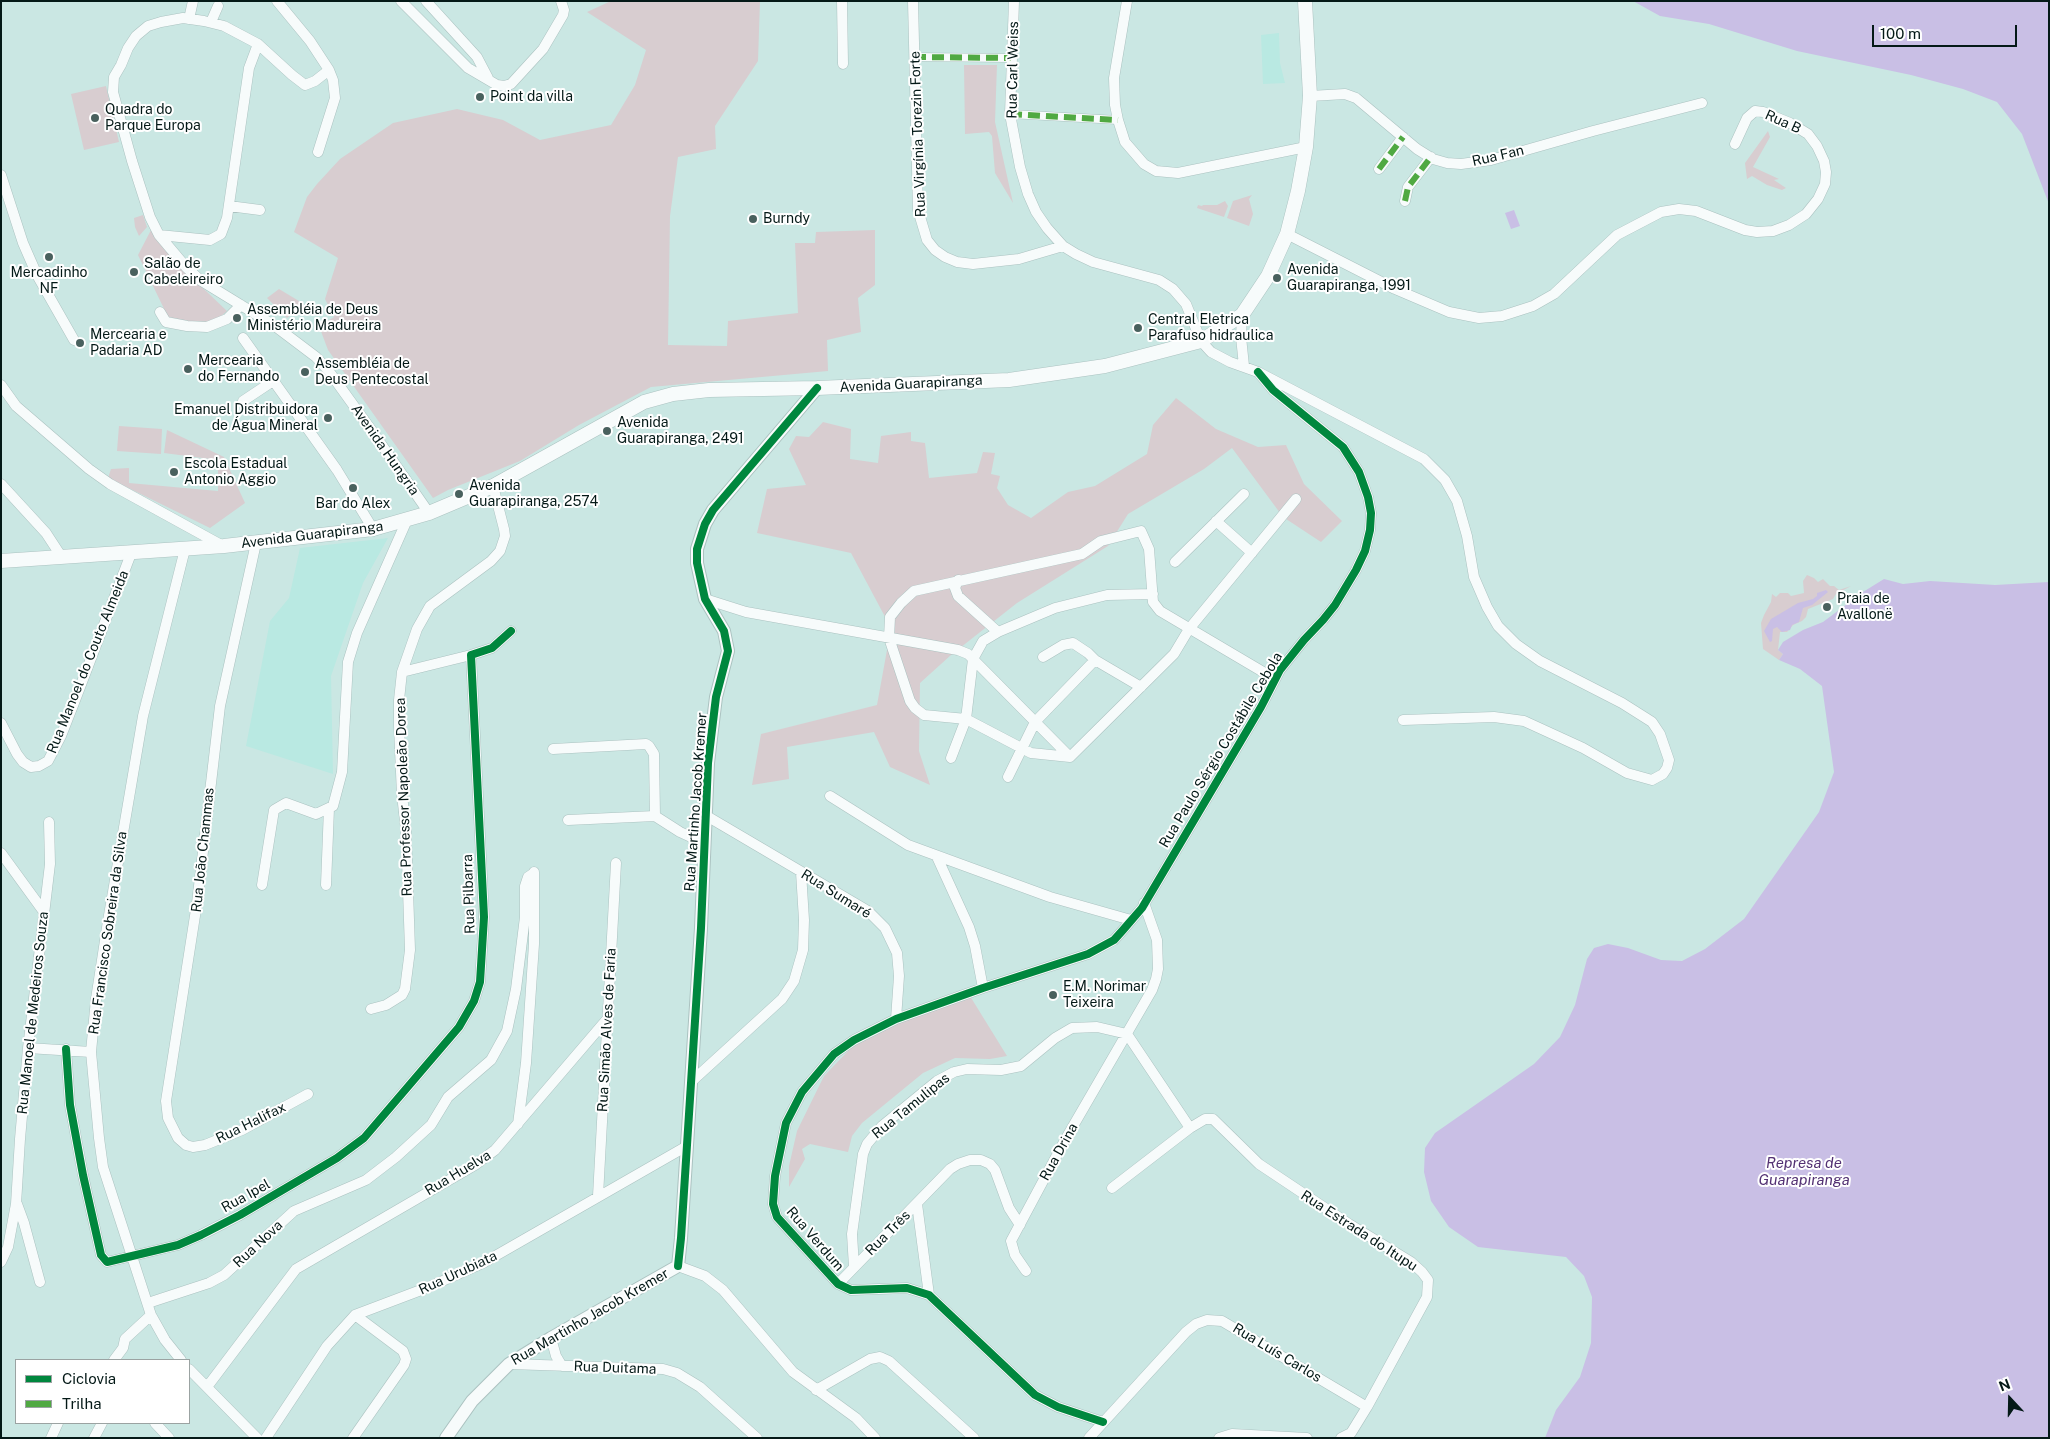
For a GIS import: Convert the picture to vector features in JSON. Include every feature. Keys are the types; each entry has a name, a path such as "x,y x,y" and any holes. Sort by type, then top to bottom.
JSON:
{"main road":[{"name":"Avenida Guarapiranga","path":"1,561 224,546 373,529 429,513 493,486 628,411 658,397 709,390 817,388 1009,380 1105,366 1201,341 1242,315 1268,276 1287,234 1298,191 1306,147 1310,96 1305,1"}],"street":[{"path":"190,19 193,1"},
{"path":"277,1 310,41 329,70 336,90 318,152"},
{"path":"402,1 462,63 497,85 504,86 511,84 543,49 563,15 564,10 561,1"},
{"path":"426,1 477,57 488,78"},
{"path":"842,1 843,64"},
{"name":"Rua Virgínia Torezin Forte","path":"913,1 918,210 927,240 935,250 945,257 957,262 973,264 1019,259 1063,246"},
{"name":"Rua Carl Weiss","path":"1014,1 1010,114 1020,167 1028,194 1036,212 1063,246 1076,254 1093,262 1159,280 1173,289 1186,304 1201,341"},
{"path":"1126,1 1114,78 1118,120 1125,142 1144,164 1156,171 1178,173 1306,147"},
{"path":"211,22 218,6"},
{"name":"Avenida Hungria","path":"329,70 315,81 305,85 258,44 224,26 190,19 161,22 148,26 136,36 114,77 113,92 150,217 159,235 186,267 200,280 241,304 302,345 328,370 429,513"},
{"path":"159,235 210,240 221,234 229,206 249,68 258,44"},
{"path":"914,57 1012,58"},
{"name":"Rua Fan","path":"1310,96 1345,94 1356,98 1430,157 1447,163 1461,164 1491,160 1592,131 1702,103"},
{"name":"Rua B","path":"1287,234 1395,289 1449,312 1479,318 1502,316 1533,306 1554,294 1617,235 1661,212 1679,208 1696,211 1745,230 1757,232 1773,231 1789,225 1806,214 1818,199 1826,172 1824,161 1817,146 1808,134 1763,112 1755,112 1747,118 1735,144"},
{"path":"1010,114 1118,120"},
{"path":"1379,169 1404,137"},
{"path":"1405,201 1408,186 1430,157"},
{"path":"1,174 12,212 30,259 74,340"},
{"path":"229,206 260,210"},
{"path":"160,312 166,322 207,328 226,319 241,304"},
{"path":"1242,315 1241,337 1244,366"},
{"path":"243,338 337,470 373,529"},
{"path":"1201,341 1211,352 1230,362 1258,372 1424,459 1445,480 1457,501 1467,536 1474,577 1487,607 1498,626 1516,644 1540,661 1622,703 1652,722 1660,734 1669,760 1663,774 1652,780 1627,773 1583,748 1524,721 1494,718 1403,720"},
{"name":"Rua Paulo Sérgio Costábile Cebola","path":"1144,903 1261,707 1280,670 1335,605 1365,551 1370,530 1371,513 1368,497 1359,472 1343,447 1273,390 1258,372"},
{"path":"243,401 273,381"},
{"path":"1,385 16,406 89,469 110,484 224,546"},
{"name":"Rua Martinho Jacob Kremer","path":"446,1438 472,1401 509,1364 678,1266 691,1082 705,815 713,713 728,651 724,631 705,599 697,563 699,538 713,510 817,388"},
{"path":"1,484 46,533 61,556"},
{"name":"Rua Professor Napoleão Dorea","path":"371,1009 386,1005 402,996 405,989 410,950 406,830 402,796 399,726 402,672 417,629 430,606 491,561 500,550 505,536 493,486"},
{"path":"1175,562 1244,494"},
{"path":"1070,757 1174,654 1190,629 1296,499"},
{"path":"262,885 274,810 286,803 316,814 333,806 342,772 348,662 357,633 407,520"},
{"path":"1216,521 1252,552"},
{"path":"1070,757 1032,753 966,719 924,715 915,708 910,701 889,638 890,617 901,603 914,591 1082,554 1101,541 1141,531 1149,549 1153,602 1160,612 1275,679"},
{"name":"Rua João Chammas","path":"193,1147 186,1145 178,1138 168,1118 166,1101 198,903 220,706 256,543"},
{"name":"Rua Francisco Sobreira da Silva","path":"180,1359 165,1340 151,1314 103,1167 98,1138 91,1052 103,950 143,716 185,549"},
{"name":"Rua Manoel do Couto Almeida","path":"1,723 23,762 31,767 39,766 48,761 61,736 132,551"},
{"path":"958,580 956,588 958,596 998,632"},
{"path":"951,758 966,719 973,659 984,641 998,632 1055,608 1107,595 1153,594"},
{"path":"705,599 746,612 958,650 968,654 1070,757"},
{"path":"402,672 492,648 510,631"},
{"path":"1042,657 1063,645 1073,643 1095,660 1141,687"},
{"name":"Rua Pilbarra","path":"364,1138 459,1027 474,1001 480,982 484,917 471,655"},
{"path":"1008,777 1035,722 1095,660"},
{"path":"553,749 646,744 654,754 655,816"},
{"path":"830,796 908,846 1050,897 1131,920"},
{"path":"326,885 330,808"},
{"name":"Rua Sumaré","path":"705,815 868,911 885,928 897,953 899,976 896,1019"},
{"path":"568,820 655,816 680,832 704,842"},
{"name":"Rua Manoel de Medeiros Souza","path":"1,1262 8,1247 16,1204 28,1048 50,864 48,822"},
{"path":"1,853 44,912"},
{"path":"937,857 969,927 975,946 983,988"},
{"name":"Rua Simão Alves de Faria","path":"598,1196 616,863"},
{"name":"Rua Nova","path":"148,1303 209,1283 224,1275 294,1211 366,1180 396,1157 431,1125 448,1097 490,1060 507,1031 516,989 522,944 525,917 525,886 528,877 534,871 534,944 526,1063 518,1126"},
{"path":"691,1082 782,999 794,981 803,950 804,920 801,872"},
{"path":"1112,1188 1190,1128 1127,1034 1152,990 1158,969 1157,940 1144,903"},
{"name":"Rua Verdum","path":"1103,1422 1058,1407 1035,1395 929,1295 907,1288 851,1290 838,1284 783,1226 774,1211 773,1195 786,1123 802,1092 834,1054 854,1040 896,1019 1088,954 1114,940 1144,903"},
{"name":"Rua Huelva","path":"207,1387 296,1269 486,1158 518,1126 608,1018"},
{"name":"Rua Tamulipas","path":"854,1267 852,1234 863,1154 867,1144 882,1126 937,1081 954,1072 967,1069 1001,1070 1021,1066 1055,1038 1072,1028 1097,1027 1127,1034"},
{"name":"Rua Drina","path":"1026,1271 1015,1255 1011,1241 1065,1140 1127,1034"},
{"path":"28,1048 91,1052"},
{"name":"Rua Ipel","path":"66,1049 70,1104 83,1175 101,1255 106,1262 178,1244 232,1219 337,1158 364,1138"},
{"name":"Rua Halifax","path":"193,1147 205,1145 242,1130 308,1094"},
{"name":"Rua Estrada do Itupu","path":"1190,1128 1205,1119 1213,1119 1259,1164 1349,1224 1411,1262 1428,1280 1427,1297 1367,1407 1351,1433 1341,1438"},
{"name":"Rua Urubiata","path":"266,1438 326,1346 355,1315 464,1273 687,1146"},
{"name":"Rua Três","path":"838,1284 950,1169 970,1160 981,1160 990,1164 995,1170 1009,1208 1020,1225"},
{"path":"16,1204 24,1223 40,1282"},
{"path":"917,1204 929,1295"},
{"path":"678,1266 705,1276 723,1290 793,1372 856,1418 875,1438"},
{"path":"115,1359 123,1348 125,1339 151,1314"},
{"path":"352,1438 404,1365 406,1359 403,1351 355,1315"},
{"name":"Rua Luís Carlos","path":"1088,1438 1186,1332 1196,1324 1207,1320 1222,1321 1367,1407"},
{"path":"551,1338 556,1356 562,1366"},
{"path":"816,1390 870,1359 880,1357 889,1361 974,1438"},
{"name":"Rua Duitama","path":"509,1364 663,1369 677,1373 700,1386 756,1438"},
{"path":"190,1370 257,1438"},
{"path":"51,1438 58,1424"},
{"path":"94,1438 101,1424"},
{"path":"157,1424 169,1438"},
{"path":"1220,1438 1232,1434 1307,1438"}],"shaded area":[{"path":"611,1 760,1 758,61 715,126 716,149 678,157 670,216 668,345 727,346 728,321 798,313 795,243 815,243 816,232 875,230 875,285 858,298 861,332 827,340 828,371 651,387 579,425 520,461 433,498 328,350 319,326 334,317 325,299 338,258 294,232 307,197 317,184 340,159 393,123 457,109 503,120 540,140 611,125 635,85 646,50 587,12"},
{"path":"1279,33 1280,63 1285,83 1263,84 1261,35"},
{"path":"964,65 997,65 995,122 1013,203 995,173 992,136 989,132 965,134"},
{"name":"Quadra do Parque Europa","path":"106,86 119,142 84,150 71,94"},
{"path":"1768,131 1770,137 1753,167 1779,179 1774,180 1786,188 1782,190 1767,185 1752,176 1747,179 1745,163"},
{"path":"1252,195 1249,199 1253,214 1249,226 1227,218 1233,201"},
{"path":"1225,201 1228,206 1224,217 1197,208 1198,205 1217,205"},
{"path":"143,215 147,227 139,236 134,218"},
{"path":"151,230 184,270 227,311 220,317 202,324 168,317 138,255"},
{"path":"279,289 304,304 287,318 267,298"},
{"path":"1176,398 1216,429 1258,447 1286,445 1304,484 1342,521 1321,542 1283,517 1232,448 1204,469 1128,514 1108,546 1017,603 951,655 920,683 919,751 930,785 890,767 874,732 787,747 789,779 752,785 761,734 877,705 891,628 851,553 757,533 767,489 806,485 789,449 796,436 809,437 823,422 851,429 850,459 878,463 881,436 911,432 911,441 925,443 929,478 977,473 983,452 995,453 991,474 1000,476 997,488 1008,505 1031,518 1068,492 1095,486 1147,454 1153,425"},
{"path":"119,426 162,429 161,454 117,451"},
{"path":"167,430 224,457 245,503 210,528 108,478 111,469 129,468 129,483 218,491 218,460 164,453"},
{"path":"388,538 363,583 331,676 333,774 246,746 270,621 289,598 300,548"},
{"path":"1807,575 1818,582 1823,579 1830,586 1834,586 1839,590 1851,586 1836,594 1833,599 1808,609 1806,617 1802,621 1793,625 1787,632 1780,632 1778,650 1783,654 1779,660 1763,649 1761,623 1771,602 1772,594 1776,597 1780,593 1788,593 1791,596 1804,593 1803,581"},
{"path":"970,996 1007,1056 990,1059 955,1058 923,1073 862,1123 852,1136 848,1152 810,1144 802,1149 805,1159 789,1187 789,1166 797,1131 824,1076 850,1049 870,1034"}],"water":[{"path":"1633,1 2049,1 2049,204 2022,134 1997,102 1963,89 1911,75 1797,51 1709,24 1660,16"},
{"path":"1514,210 1520,226 1511,229 1505,213"},
{"name":"Represa de Guarapiranga","path":"1884,579 1903,584 1930,581 1995,585 2049,582 2049,1438 1545,1438 1556,1410 1580,1377 1591,1343 1592,1297 1584,1276 1566,1257 1478,1247 1449,1227 1431,1201 1424,1172 1425,1148 1435,1133 1534,1064 1560,1037 1575,1005 1587,959 1594,948 1608,944 1628,948 1661,960 1682,961 1705,949 1744,919 1819,812 1834,772 1822,686 1800,669 1779,660 1783,654 1778,650 1783,642 1803,630 1823,622"},
{"path":"1826,590 1828,592 1812,605 1803,608 1799,622 1792,625 1790,630 1782,632 1777,627 1773,629 1772,641 1770,642 1764,631 1771,619 1798,603 1813,599 1817,596 1817,593"}],"marked path":[{"path":"914,57 1011,58"},
{"path":"1010,114 1118,120"},
{"path":"1379,169 1403,137"},
{"path":"1405,201 1408,187 1431,157"}],"cycle path":[{"path":"1103,1422 1058,1407 1035,1395 929,1295 907,1288 851,1290 838,1284 777,1217 773,1204 775,1176 786,1123 802,1092 834,1054 854,1040 896,1019 1088,954 1114,940 1142,908 1261,707 1280,670 1335,605 1365,551 1370,530 1371,513 1368,497 1359,472 1343,447 1273,390 1258,372"},
{"path":"678,1266 701,928 708,763 716,697 728,651 724,631 705,599 697,563 697,549 705,524 713,510 817,388"},
{"path":"66,1049 70,1105 83,1175 101,1255 107,1262 178,1245 201,1235 240,1215 337,1158 364,1138 459,1027 474,1001 480,982 484,917 471,655 492,648 511,631"}],"place":[{"name":"Point da villa","path":"480,97"},
{"name":"Quadra do Parque Europa","path":"95,118"},
{"name":"Burndy","path":"753,219"},
{"name":"Mercadinho NF","path":"49,257"},
{"name":"Salão de Cabeleireiro","path":"134,272"},
{"name":"Avenida Guarapiranga, 1991","path":"1277,278"},
{"name":"Assembléia de Deus Ministério Madureira","path":"237,318"},
{"name":"Central Eletrica Parafuso hidraulica","path":"1138,328"},
{"name":"Mercearia e Padaria AD","path":"80,343"},
{"name":"Mercearia do Fernando","path":"188,369"},
{"name":"Assembléia de Deus Pentecostal","path":"305,372"},
{"name":"Emanuel Distribuidora de Água Mineral","path":"328,418"},
{"name":"Avenida Guarapiranga, 2491","path":"607,431"},
{"name":"Escola Estadual Antonio Aggio","path":"174,472"},
{"name":"Bar do Alex","path":"353,488"},
{"name":"Avenida Guarapiranga, 2574","path":"459,494"},
{"name":"Praia de Avallonë","path":"1827,607"},
{"name":"E.M. Norimar Teixeira","path":"1053,995"}]}
